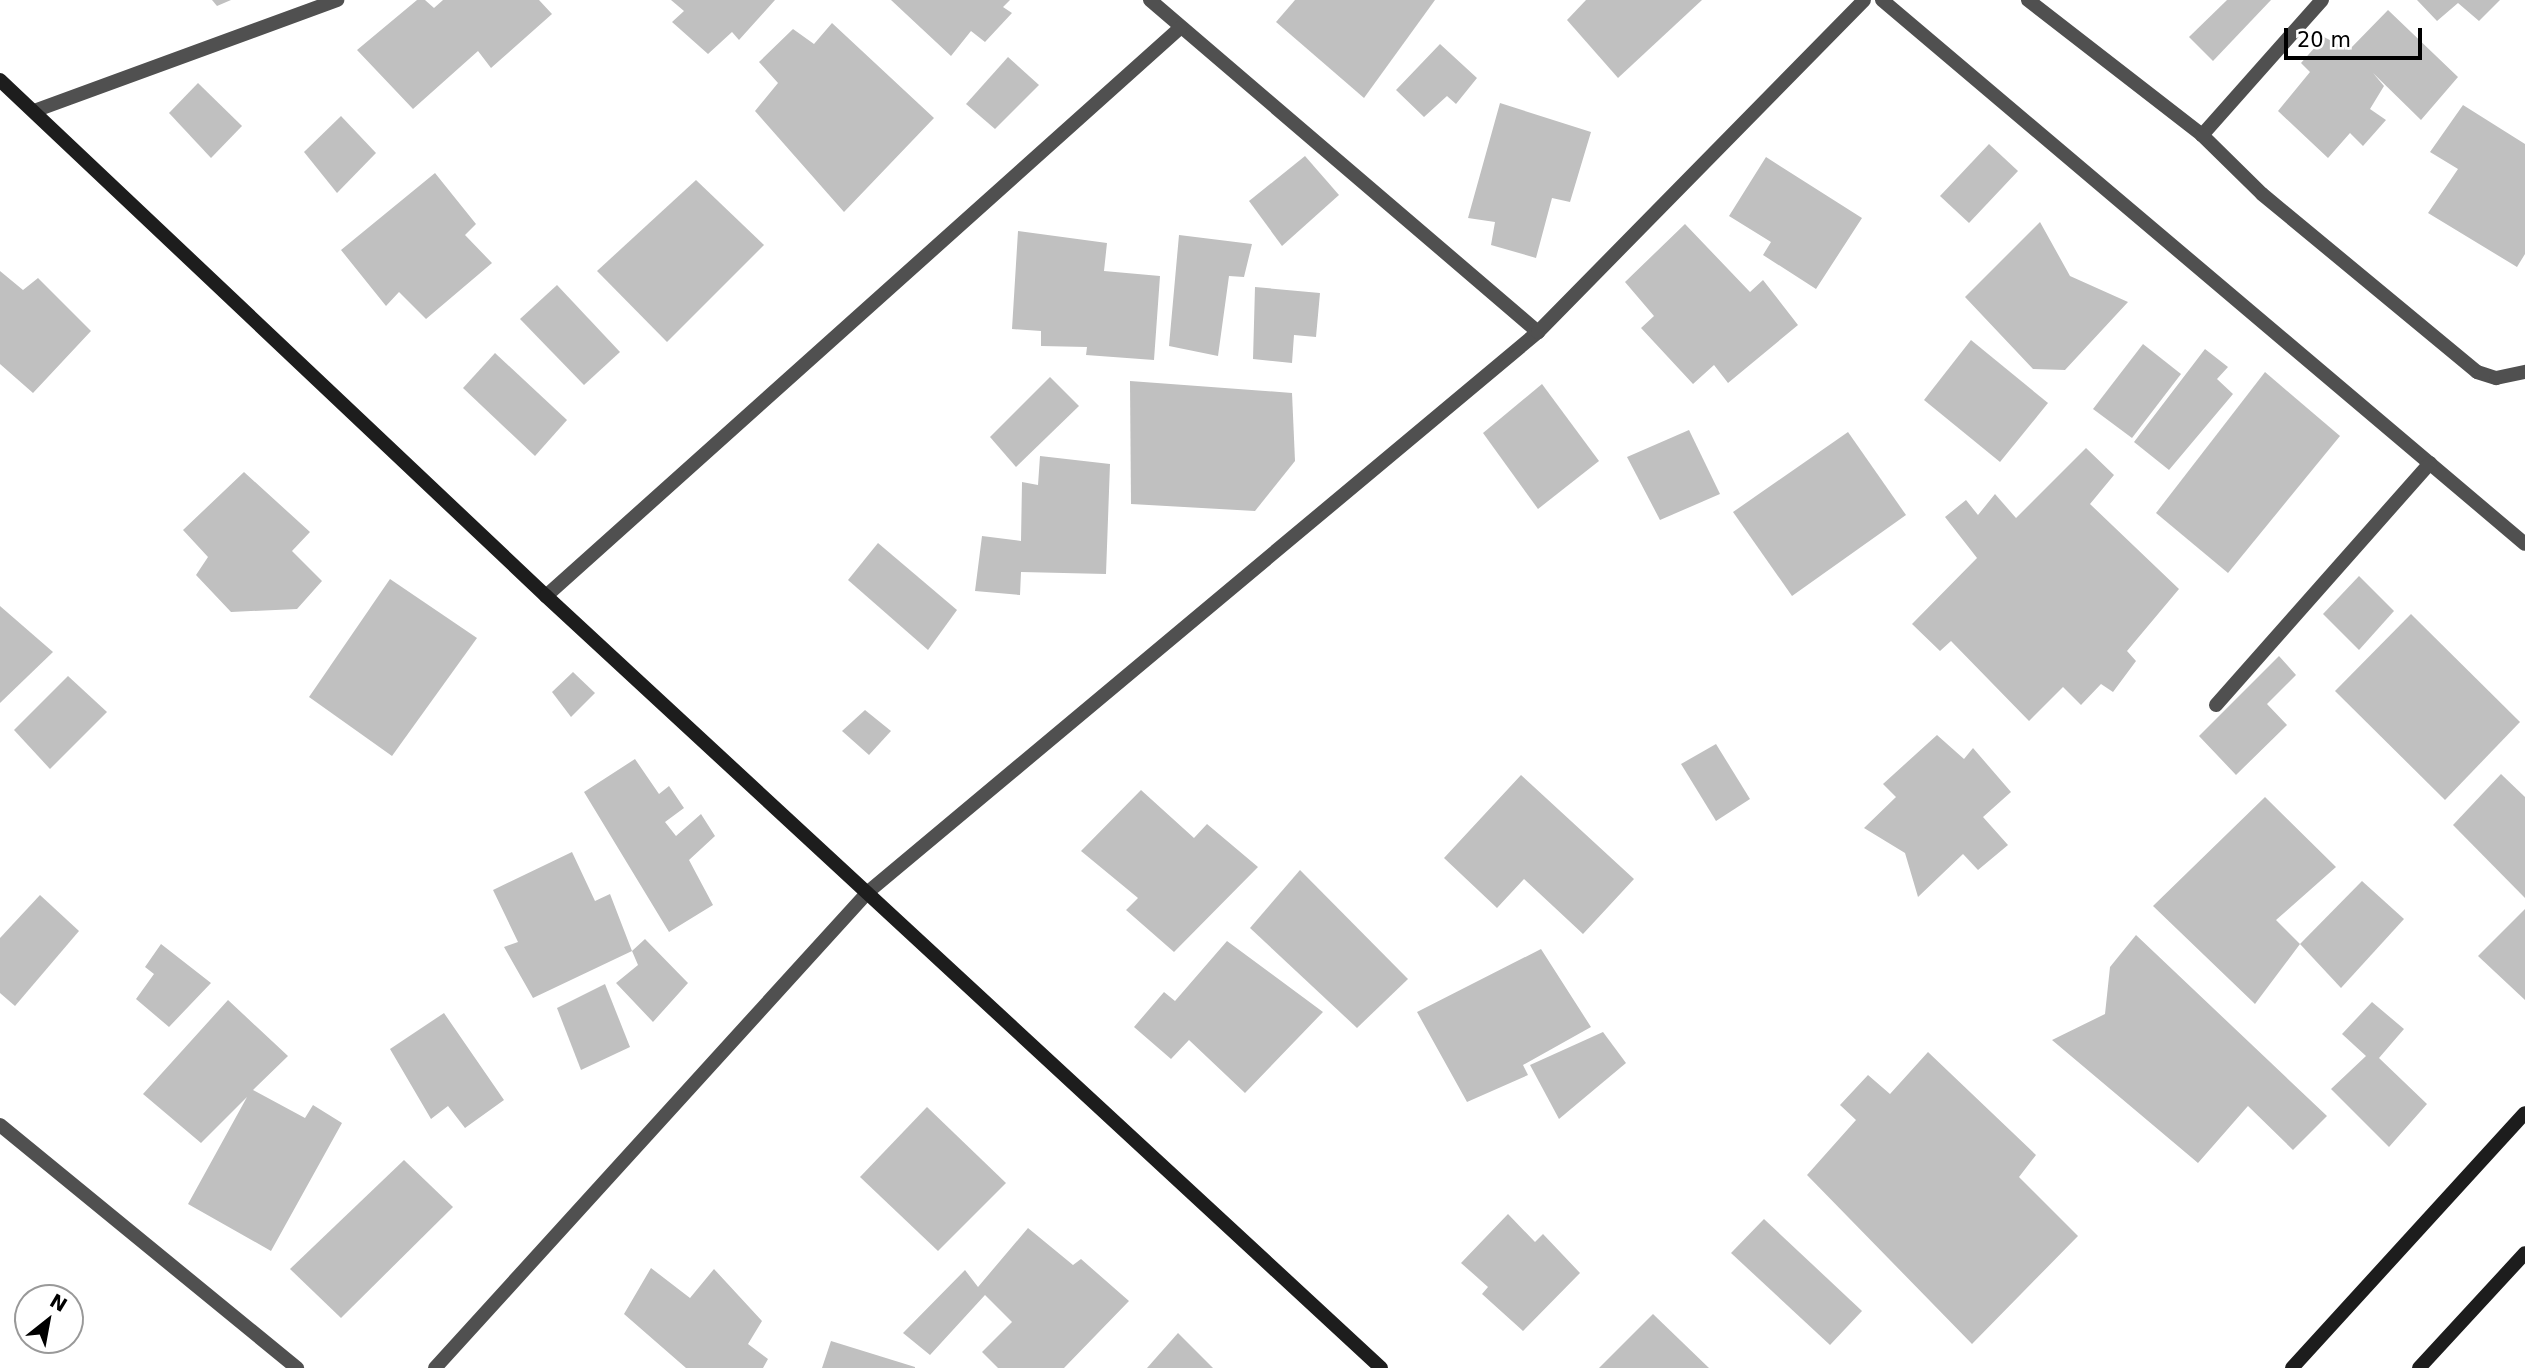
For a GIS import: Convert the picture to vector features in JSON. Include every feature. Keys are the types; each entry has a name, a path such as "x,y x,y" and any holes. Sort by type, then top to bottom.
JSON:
{"street":[{"path":"34,111 338,0"},
{"path":"1150,0 1538,332"},
{"path":"435,1368 868,892 1538,332 1864,0"},
{"path":"1882,0 2525,544"},
{"path":"2028,0 2202,135 2262,194 2477,372 2496,378 2525,372"},
{"path":"2202,135 2322,0"},
{"path":"546,596 1180,28"},
{"path":"0,80 546,596 1381,1368"},
{"path":"2216,705 2430,463"},
{"path":"2292,1368 2525,1112"},
{"path":"0,1125 297,1368"},
{"path":"2419,1368 2525,1253"}],"building":[{"path":"212,0 231,0 217,6"},
{"path":"417,0 425,0 434,8 443,0 539,0 552,14 491,68 478,51 413,109 357,50"},
{"path":"671,0 775,0 739,40 732,32 708,54 672,22 684,11"},
{"path":"891,0 1010,0 1003,7 1012,13 985,42 971,31 951,56"},
{"path":"1295,0 1435,0 1364,98 1276,22"},
{"path":"1586,0 1702,0 1618,78 1567,20"},
{"path":"2227,0 2271,0 2213,61 2189,37"},
{"path":"2417,0 2500,0 2479,21 2458,3 2437,21"},
{"path":"2388,10 2458,77 2421,120 2373,73 2384,86 2370,109 2386,120 2363,146 2350,133 2328,158 2278,111 2310,72 2301,63 2324,37 2349,50"},
{"path":"832,23 934,118 844,212 755,111 778,83 759,62 793,29 814,44"},
{"path":"1440,44 1477,78 1456,104 1447,96 1424,117 1396,90"},
{"path":"1008,57 1039,85 995,129 966,104"},
{"path":"198,83 242,126 211,158 169,113"},
{"path":"1500,103 1591,132 1570,202 1552,198 1536,258 1491,245 1495,222 1468,218"},
{"path":"2463,105 2525,144 2525,254 2517,267 2428,213 2458,169 2430,152"},
{"path":"341,116 376,153 337,193 304,152"},
{"path":"1989,144 2018,171 1969,223 1940,196"},
{"path":"1305,156 1339,195 1282,246 1249,201"},
{"path":"1766,157 1862,218 1816,289 1763,255 1771,242 1729,216"},
{"path":"435,173 476,224 465,235 492,263 426,319 399,292 386,306 341,250"},
{"path":"696,180 764,245 667,342 597,271"},
{"path":"2040,222 2070,276 2128,302 2065,370 2033,369 1965,297"},
{"path":"1685,224 1750,292 1763,280 1798,325 1728,383 1714,365 1693,384 1641,328 1654,316 1625,282"},
{"path":"1018,231 1107,243 1104,271 1160,276 1154,360 1086,355 1087,347 1041,346 1041,331 1012,329"},
{"path":"1179,235 1252,244 1244,277 1229,276 1218,356 1169,346"},
{"path":"0,271 23,290 38,278 91,331 33,393 0,364"},
{"path":"557,285 620,352 584,385 520,319"},
{"path":"1255,287 1320,293 1316,337 1294,335 1292,363 1253,359"},
{"path":"1971,340 2048,403 2000,462 1924,400"},
{"path":"2143,344 2181,374 2132,438 2093,409"},
{"path":"2205,349 2228,367 2217,379 2233,394 2169,470 2134,442"},
{"path":"495,353 567,420 535,456 463,388"},
{"path":"2265,372 2340,436 2228,573 2156,513"},
{"path":"1050,377 1079,406 1016,467 990,437"},
{"path":"1130,381 1292,393 1295,461 1255,511 1131,504"},
{"path":"1542,384 1599,461 1538,509 1483,433"},
{"path":"1689,430 1720,494 1660,520 1627,457"},
{"path":"1848,432 1906,515 1792,596 1733,512"},
{"path":"2086,448 2114,475 2090,504 2179,589 2127,651 2136,661 2113,692 2101,684 2081,705 2063,687 2029,721 1951,641 1940,651 1912,624 1977,558 1945,517 1966,500 1978,515 1995,494 2016,518"},
{"path":"1040,456 1110,464 1106,574 1021,572 1020,595 975,591 982,536 1021,541 1022,482 1038,485"},
{"path":"244,472 310,532 292,551 322,581 297,609 231,612 196,575 208,557 183,530"},
{"path":"878,543 957,610 928,650 848,580"},
{"path":"2359,576 2394,611 2359,650 2323,614"},
{"path":"390,579 477,638 392,756 309,697"},
{"path":"0,606 53,652 0,703"},
{"path":"2411,614 2520,722 2445,800 2335,691"},
{"path":"2279,656 2296,675 2267,704 2287,725 2236,775 2199,736"},
{"path":"573,672 595,693 571,717 552,692"},
{"path":"68,676 107,712 50,769 14,730"},
{"path":"865,710 891,731 869,755 842,731"},
{"path":"1937,735 1964,759 1973,748 2011,792 1983,817 2008,845 1978,870 1963,854 1918,897 1905,853 1864,828 1896,797 1883,784"},
{"path":"1716,744 1750,799 1716,821 1681,764"},
{"path":"635,759 659,794 669,786 684,808 665,822 676,836 701,814 715,836 689,860 713,905 669,932 584,792"},
{"path":"2501,774 2525,797 2525,898 2453,825"},
{"path":"1521,775 1634,879 1583,934 1524,879 1497,908 1444,858"},
{"path":"1141,790 1194,838 1207,824 1258,867 1174,952 1126,910 1138,898 1081,851"},
{"path":"2265,797 2336,867 2276,920 2300,944 2255,1004 2153,906"},
{"path":"572,852 595,901 610,894 632,951 533,998 504,947 518,942 493,890"},
{"path":"1300,870 1408,979 1357,1028 1250,928"},
{"path":"2362,881 2404,919 2341,988 2300,944"},
{"path":"40,895 79,931 15,1006 0,993 0,938"},
{"path":"2525,909 2525,1000 2478,956"},
{"path":"2136,935 2327,1116 2293,1150 2248,1106 2198,1163 2052,1040 2105,1014 2110,967"},
{"path":"645,939 688,983 653,1022 616,983 638,965 632,951"},
{"path":"1227,941 1323,1012 1245,1093 1189,1040 1171,1059 1134,1027 1164,992 1175,1001"},
{"path":"161,944 211,983 169,1027 136,999 154,974 145,967"},
{"path":"1541,949 1591,1027 1523,1065 1528,1075 1467,1102 1417,1012"},
{"path":"605,984 630,1047 581,1070 557,1008"},
{"path":"228,1000 288,1056 253,1090 305,1118 313,1105 342,1123 271,1251 188,1204 247,1097 201,1143 143,1094"},
{"path":"2372,1002 2404,1029 2379,1058 2427,1104 2389,1147 2331,1089 2366,1056 2342,1034"},
{"path":"444,1013 504,1100 465,1128 448,1106 431,1119 390,1049"},
{"path":"1603,1032 1626,1063 1559,1119 1530,1065"},
{"path":"1928,1052 2036,1155 2019,1177 2078,1236 1972,1344 1807,1175 1856,1120 1840,1105 1868,1075 1890,1094"},
{"path":"927,1107 1006,1183 938,1251 860,1177"},
{"path":"404,1160 453,1207 341,1318 290,1269"},
{"path":"1508,1214 1535,1242 1543,1234 1580,1273 1523,1331 1482,1294 1488,1287 1461,1263"},
{"path":"1764,1219 1862,1311 1830,1345 1731,1253"},
{"path":"1028,1228 1073,1265 1081,1259 1129,1301 1064,1368 998,1368 982,1352 1012,1322 985,1295 930,1355 903,1333 965,1270 978,1287"},
{"path":"651,1268 690,1298 714,1269 762,1321 748,1344 768,1359 763,1368 686,1368 624,1314"},
{"path":"1653,1314 1709,1368 1599,1368"},
{"path":"1178,1333 1213,1368 1147,1368"},
{"path":"831,1341 915,1367 915,1368 822,1368"}]}
